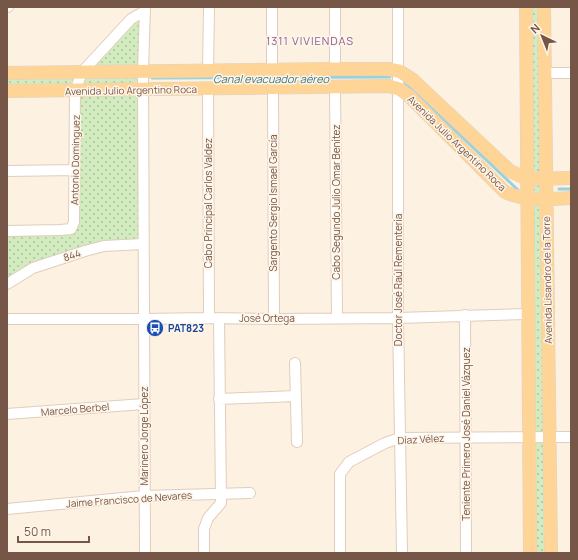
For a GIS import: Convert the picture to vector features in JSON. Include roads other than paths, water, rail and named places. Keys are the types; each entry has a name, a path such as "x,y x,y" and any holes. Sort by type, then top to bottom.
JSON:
{"main road":[{"name":"Avenida Lisandro de la Torre","path":"526,7 527,314 530,553"},
{"name":"Avenida Lisandro de la Torre","path":"544,7 551,553"},
{"name":"Avenida Julio Argentino Roca","path":"7,73 335,69 399,70 413,80 510,171 527,179 571,178"},
{"name":"Avenida Julio Argentino Roca","path":"7,91 389,86 399,89 409,96 505,192 527,199 571,198"}],"street":[{"path":"208,70 209,7"},
{"path":"272,7 272,70"},
{"path":"335,7 335,69"},
{"name":"Doctor José Raúl Rementería","path":"398,7 398,318 402,553"},
{"path":"75,91 82,72 132,19 145,9"},
{"path":"143,72 145,9"},
{"name":"Marinero Jorge López","path":"143,72 145,553"},
{"path":"545,73 571,73"},
{"name":"Cabo Segundo Julio Omar Benítez","path":"335,86 337,318"},
{"name":"Sargento Sergio Ismael García","path":"273,88 274,319"},
{"name":"Cabo Principal Carlos Valdez","path":"208,89 214,318 219,399 221,494"},
{"name":"Antonio Dominguez","path":"7,231 71,229 74,222 75,91"},
{"path":"7,171 75,170"},
{"name":"844","path":"7,284 33,268 85,251 104,246 143,244"},
{"name":"José Ortega","path":"7,319 398,318 527,314"},
{"name":"Teniente Primero José Daniel Vázquez","path":"465,315 466,553"},
{"path":"295,363 296,442"},
{"path":"219,399 296,396"},
{"name":"Marcelo Berbel","path":"7,414 144,404"},
{"name":"Díaz Vélez","path":"340,553 340,474 349,462 385,443 400,438 571,437"},
{"name":"Jaime Francisco de Nevares","path":"7,509 144,496 250,493"},
{"path":"204,553 204,530 208,518 221,503 221,494"}],"waterway":[{"name":"Canal evacuador aéreo","path":"152,78 390,77"},
{"name":"Canal evacuador aéreo","path":"405,83 518,190"},
{"name":"Canal evacuador aéreo","path":"559,189 571,189"}],"place":[{"name":"PAT823","path":"155,328"}],"district":[{"name":"1311 VIVIENDAS","path":"310,40"}]}
